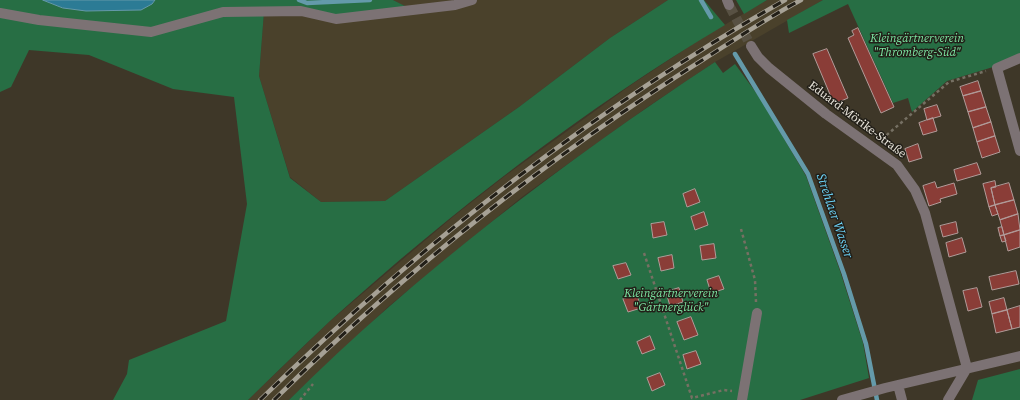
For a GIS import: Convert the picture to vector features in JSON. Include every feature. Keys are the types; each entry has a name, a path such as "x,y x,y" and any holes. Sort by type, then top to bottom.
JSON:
{"street":[{"path":"0,13 39,20 151,32 223,12 301,11 336,19 455,5 472,0"},
{"name":"Eduard-Mörike-Straße","path":"751,46 758,57 769,68 826,114 897,165 914,190 925,213 967,368"},
{"path":"1020,58 997,68 1020,151"},
{"path":"742,398 757,313"},
{"path":"842,400 885,388 1020,356"},
{"path":"948,400 967,368"},
{"path":"898,385 902,400"}],"path":[{"path":"872,146 894,130 949,82 997,68"},
{"path":"741,229 755,280 757,313"},
{"path":"644,253 692,398 724,390 737,391 742,398"},
{"path":"300,400 313,384"}],"shaded area":[{"path":"393,0 668,0 610,38 519,107 385,201 321,202 290,177 259,76 264,12 412,10"},
{"path":"767,0 823,0 715,62 646,108 523,196 389,306 289,400 248,400 329,322 454,216 505,176 631,85 699,40"}],"green space":[{"path":"0,0 43,0 63,8 86,11 141,10 152,4 155,0 393,0 413,10 336,19 264,12 259,76 290,178 321,202 385,201 519,107 610,38 668,0 704,0 725,25 673,57 570,126 471,201 376,280 330,321 248,400 113,400 127,374 129,360 226,321 247,204 234,97 173,89 89,55 29,50 11,87 0,92"},
{"path":"736,0 767,0 744,14"},
{"name":"Kleingärtnerverein \"Thromberg-Süd\"","path":"823,0 1020,0 1020,56 993,67 947,81 912,112 908,98 893,103 848,4 789,33 787,20"},
{"name":"Kleingärtnerverein \"Gärtnerglück\"","path":"715,62 723,73 735,64 760,98 806,176 840,271 863,343 869,378 800,400 289,400 389,307 493,220 602,139"},
{"path":"1020,369 1020,400 972,400 978,380"}],"water":[{"path":"43,0 155,0 152,4 141,10 86,11 63,8"}],"building":[{"path":"858,28 894,107 881,113 848,38 854,35 852,31"},
{"path":"827,49 848,98 834,104 813,54"},
{"path":"978,81 981,91 963,96 960,87"},
{"path":"981,91 986,107 968,112 963,96"},
{"path":"937,105 941,116 927,120 924,109"},
{"path":"986,107 991,122 973,128 968,112"},
{"path":"933,118 937,131 923,135 919,123"},
{"path":"991,122 995,136 977,142 973,128"},
{"path":"995,136 1000,152 982,158 977,142"},
{"path":"918,144 922,158 909,162 905,149"},
{"path":"977,163 981,174 957,181 954,170"},
{"path":"995,181 996,187 991,188 995,205 989,207 983,184"},
{"path":"935,182 937,188 954,183 957,194 940,199 941,202 929,206 923,186"},
{"path":"1009,183 1014,200 995,205 991,188"},
{"path":"695,189 700,202 687,207 683,194"},
{"path":"1014,200 1018,214 1000,220 995,205"},
{"path":"995,205 998,214 992,216 989,207"},
{"path":"704,212 708,225 695,230 691,217"},
{"path":"1018,214 1020,230 1004,235 1000,220"},
{"path":"664,222 667,235 653,238 651,224"},
{"path":"956,222 958,233 943,237 940,226"},
{"path":"1002,227 1004,235 1000,236 998,228"},
{"path":"1020,230 1020,247 1008,251 1004,235"},
{"path":"1004,235 1006,241 1002,242 1000,236"},
{"path":"962,238 966,252 949,257 946,243"},
{"path":"714,244 716,258 702,260 700,246"},
{"path":"672,255 674,268 661,271 658,258"},
{"path":"626,263 631,275 618,279 613,266"},
{"path":"1016,271 1019,284 992,290 989,277"},
{"path":"719,276 724,289 711,293 707,280"},
{"path":"679,288 683,302 670,306 666,292"},
{"path":"977,288 982,307 968,311 963,291"},
{"path":"637,295 641,308 628,312 623,299"},
{"path":"1004,298 1007,310 992,314 989,302"},
{"path":"1020,306 1020,327 1012,329 1007,310"},
{"path":"1007,310 1012,329 996,333 992,314"},
{"path":"691,317 698,335 684,340 677,322"},
{"path":"650,336 655,349 642,354 637,342"},
{"path":"696,351 701,364 687,369 683,355"},
{"path":"660,373 665,385 652,391 647,378"}],"waterway":[{"path":"299,0 307,3 370,0"},
{"path":"701,0 711,17"},
{"name":"Strehlaer Wasser","path":"735,54 808,174 844,274 866,344 877,400"}],"tunnel":[{"path":"729,5 751,46"}],"railway":[{"path":"260,400 320,343 382,288 445,234 510,183 576,134 644,87 714,42 785,0"},
{"path":"274,400 324,352 426,261 534,176 589,135 646,96 776,14 801,0"}]}
